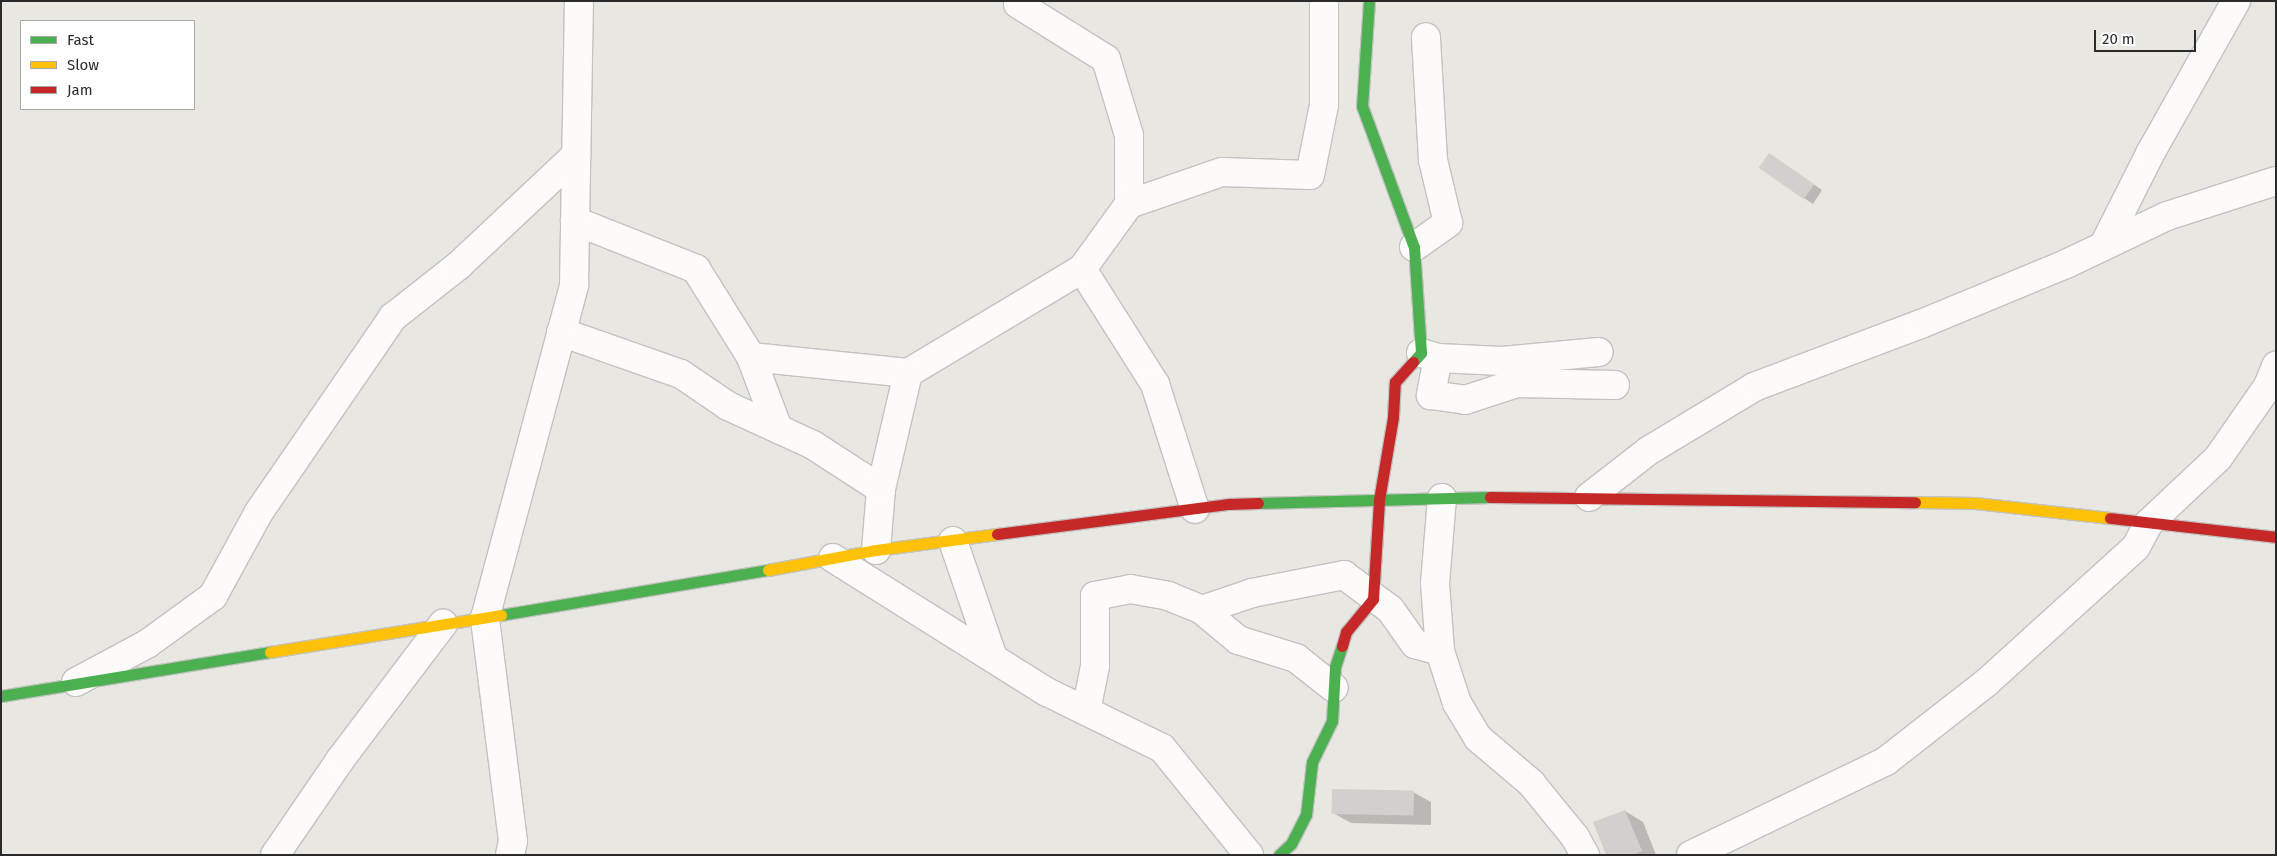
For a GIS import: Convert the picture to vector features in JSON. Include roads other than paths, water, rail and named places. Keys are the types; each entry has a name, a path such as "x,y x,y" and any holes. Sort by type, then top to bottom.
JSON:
{"main road":[{"path":"1279,855 1291,844 1306,814 1312,762 1332,720 1335,667 1346,632 1373,599 1379,500 1393,417 1395,382 1430,356 1414,248 1362,106 1369,1"},
{"path":"5,698 73,684 485,618 876,550 1229,504 1442,498 1589,497 1975,503 2276,537"}],"street":[{"path":"510,855 513,841 485,618 574,285 579,1"},
{"path":"1129,204 1222,172 1310,175 1324,105 1324,1"},
{"path":"2104,245 2151,152 2236,1"},
{"path":"751,357 908,374 1082,270 1129,204 1129,135 1106,59 1018,4"},
{"path":"1414,248 1448,223 1433,160 1426,37"},
{"path":"1324,105 1362,106"},
{"path":"73,684 146,644 213,596 259,512 393,317 459,265 576,154"},
{"path":"1589,497 1648,451 1754,387 1921,324 2104,245 2166,216 2276,181"},
{"path":"575,221 696,269 751,357 778,429"},
{"path":"1082,270 1155,384 1195,509"},
{"path":"561,332 681,374 728,406 813,445 881,488"},
{"path":"1599,352 1502,361 1430,356 1431,395 1465,400 1517,383 1615,385"},
{"path":"1691,855 1886,761 1986,683 2136,547 2149,523 2218,458 2266,398 2276,366"},
{"path":"876,550 881,488 908,374"},
{"path":"1442,498 1435,584 1440,651 1457,703 1478,738 1531,783 1575,837 1584,855"},
{"path":"953,540 993,658"},
{"path":"833,558 1047,692 1162,748 1249,855"},
{"path":"1202,610 1252,593 1344,576 1373,599 1390,609 1415,644 1440,651"},
{"path":"1086,711 1095,666 1095,596 1130,589 1168,596 1202,610 1238,640 1296,658 1334,688"},
{"path":"275,855 340,760 443,624"}]}
